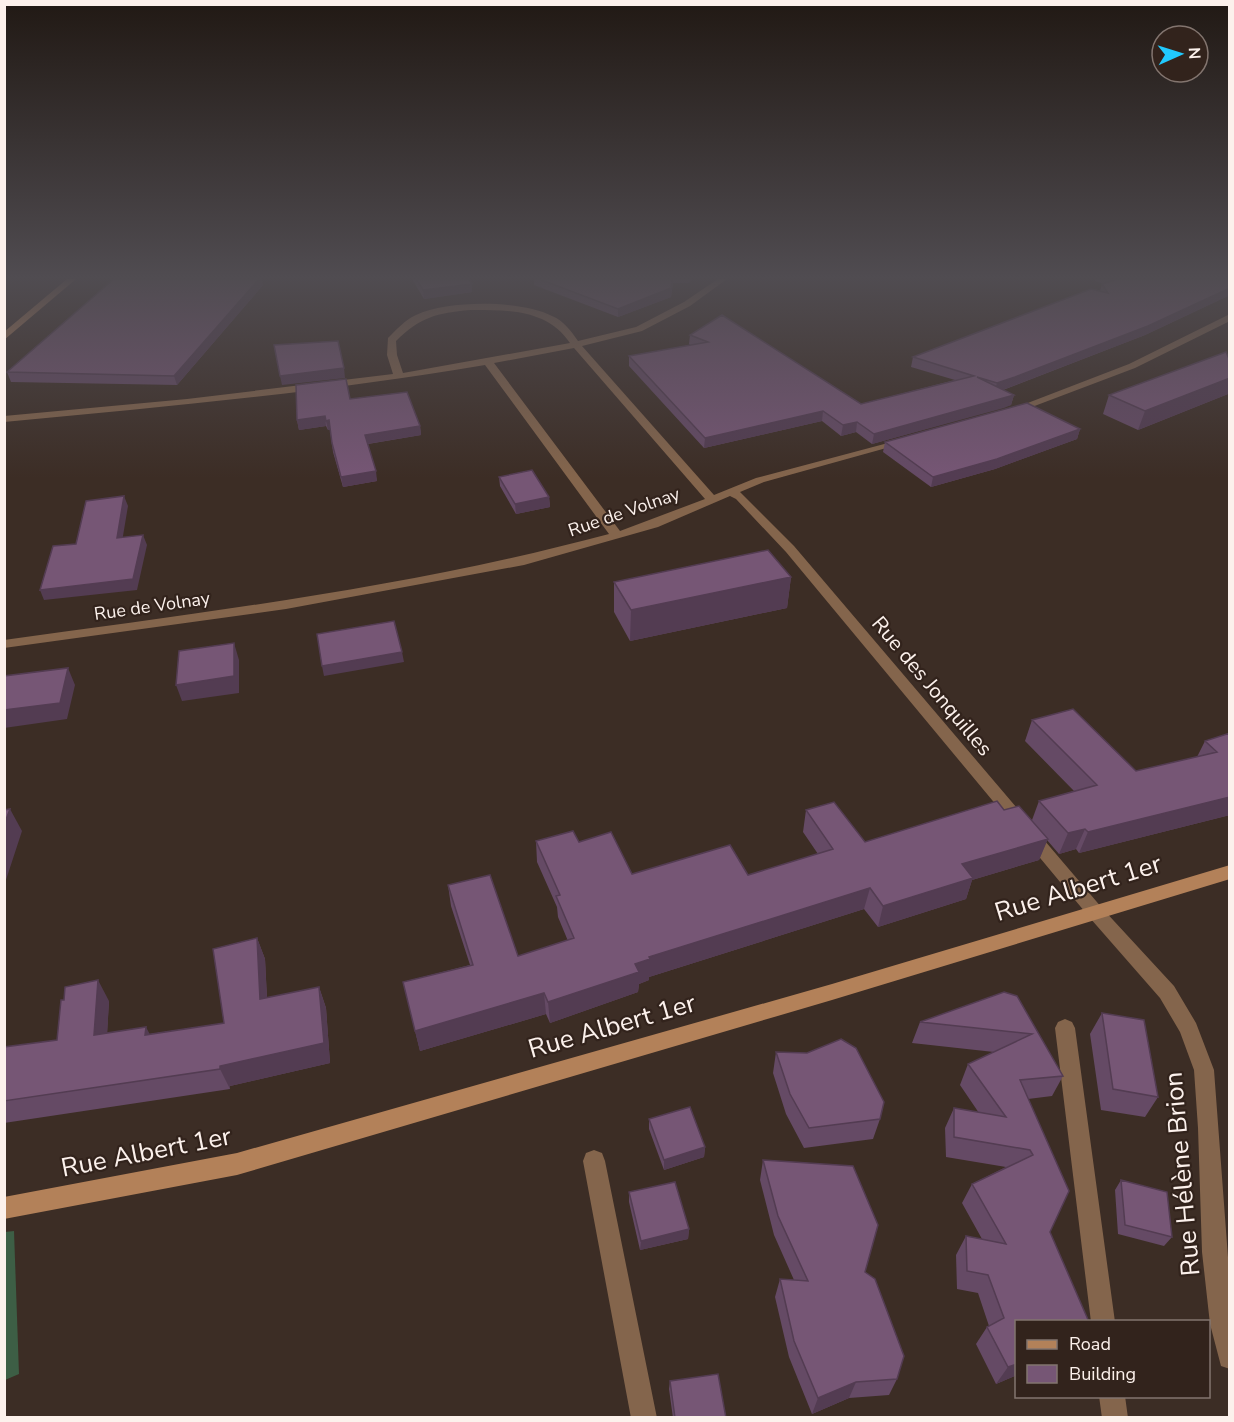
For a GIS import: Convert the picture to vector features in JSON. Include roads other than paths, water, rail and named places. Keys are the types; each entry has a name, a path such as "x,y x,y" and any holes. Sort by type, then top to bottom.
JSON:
{"main road":[{"name":"Rue Albert 1er","path":"4,1208 237,1164 1230,872"}],"street":[{"path":"392,345 392,355 399,377"},
{"path":"4,419 187,402 399,377 574,345"},
{"path":"576,345 711,499"},
{"path":"998,415 1132,366 1173,345"},
{"path":"488,362 617,536"},
{"name":"Rue de Volnay","path":"4,644 286,605 524,561 654,524 711,499 799,468 912,439"},
{"name":"Rue des Jonquilles","path":"731,492 740,497 790,549 1096,913"},
{"name":"Rue Hélène Brion","path":"1096,913 1167,992 1189,1029 1204,1070 1209,1128 1214,1252 1221,1324 1230,1357"},
{"path":"1065,1028 1103,1320"},
{"path":"594,1161 645,1418"},
{"path":"1112,1398 1115,1418"}]}
